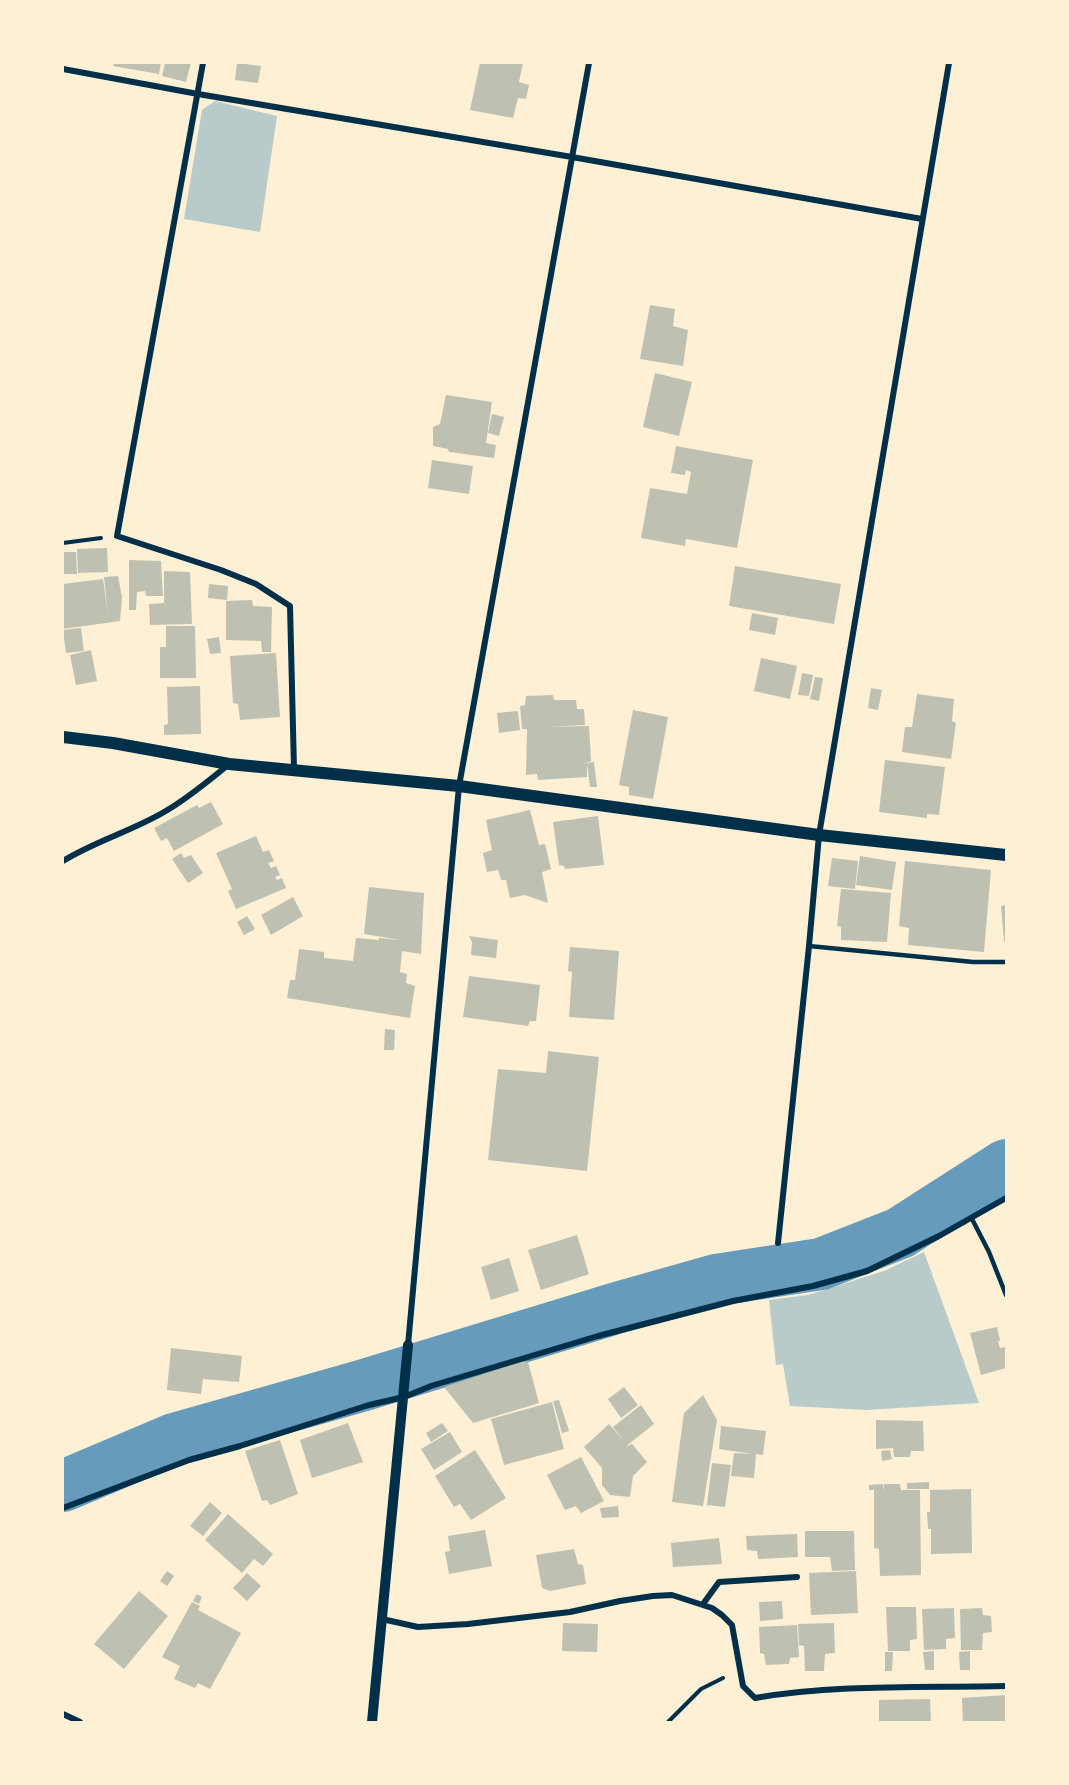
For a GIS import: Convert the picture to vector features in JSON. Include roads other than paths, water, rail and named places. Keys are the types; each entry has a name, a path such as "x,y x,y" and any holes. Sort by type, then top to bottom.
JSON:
{"main road":[{"path":"63,737 113,743 229,764 459,786 819,835 1006,855"}],"street":[{"path":"203,63 117,536 221,570 256,584 290,606 294,770"},
{"path":"372,1722 404,1398 459,786 589,63"},
{"path":"778,1243 819,835 949,63"},
{"path":"63,69 922,219"},
{"path":"63,861 162,813 189,796 229,764"},
{"path":"63,1508 189,1460 369,1405 404,1398 431,1386 598,1336 733,1301 813,1286 867,1271 972,1219 1006,1198"},
{"path":"703,1605 719,1582 797,1577"},
{"path":"381,1619 418,1627 468,1624 570,1612 620,1601 672,1595 703,1605 722,1615 732,1625 743,1686 755,1698 789,1692 826,1690 1006,1686"},
{"path":"63,1714 80,1722"}],"lane":[{"path":"809,946 973,962 1006,962"},
{"path":"972,1219 989,1252 1006,1294"}],"waterway":[{"path":"63,1486 174,1439 361,1386 620,1307 716,1280 821,1264 900,1233 1006,1165"}]}
